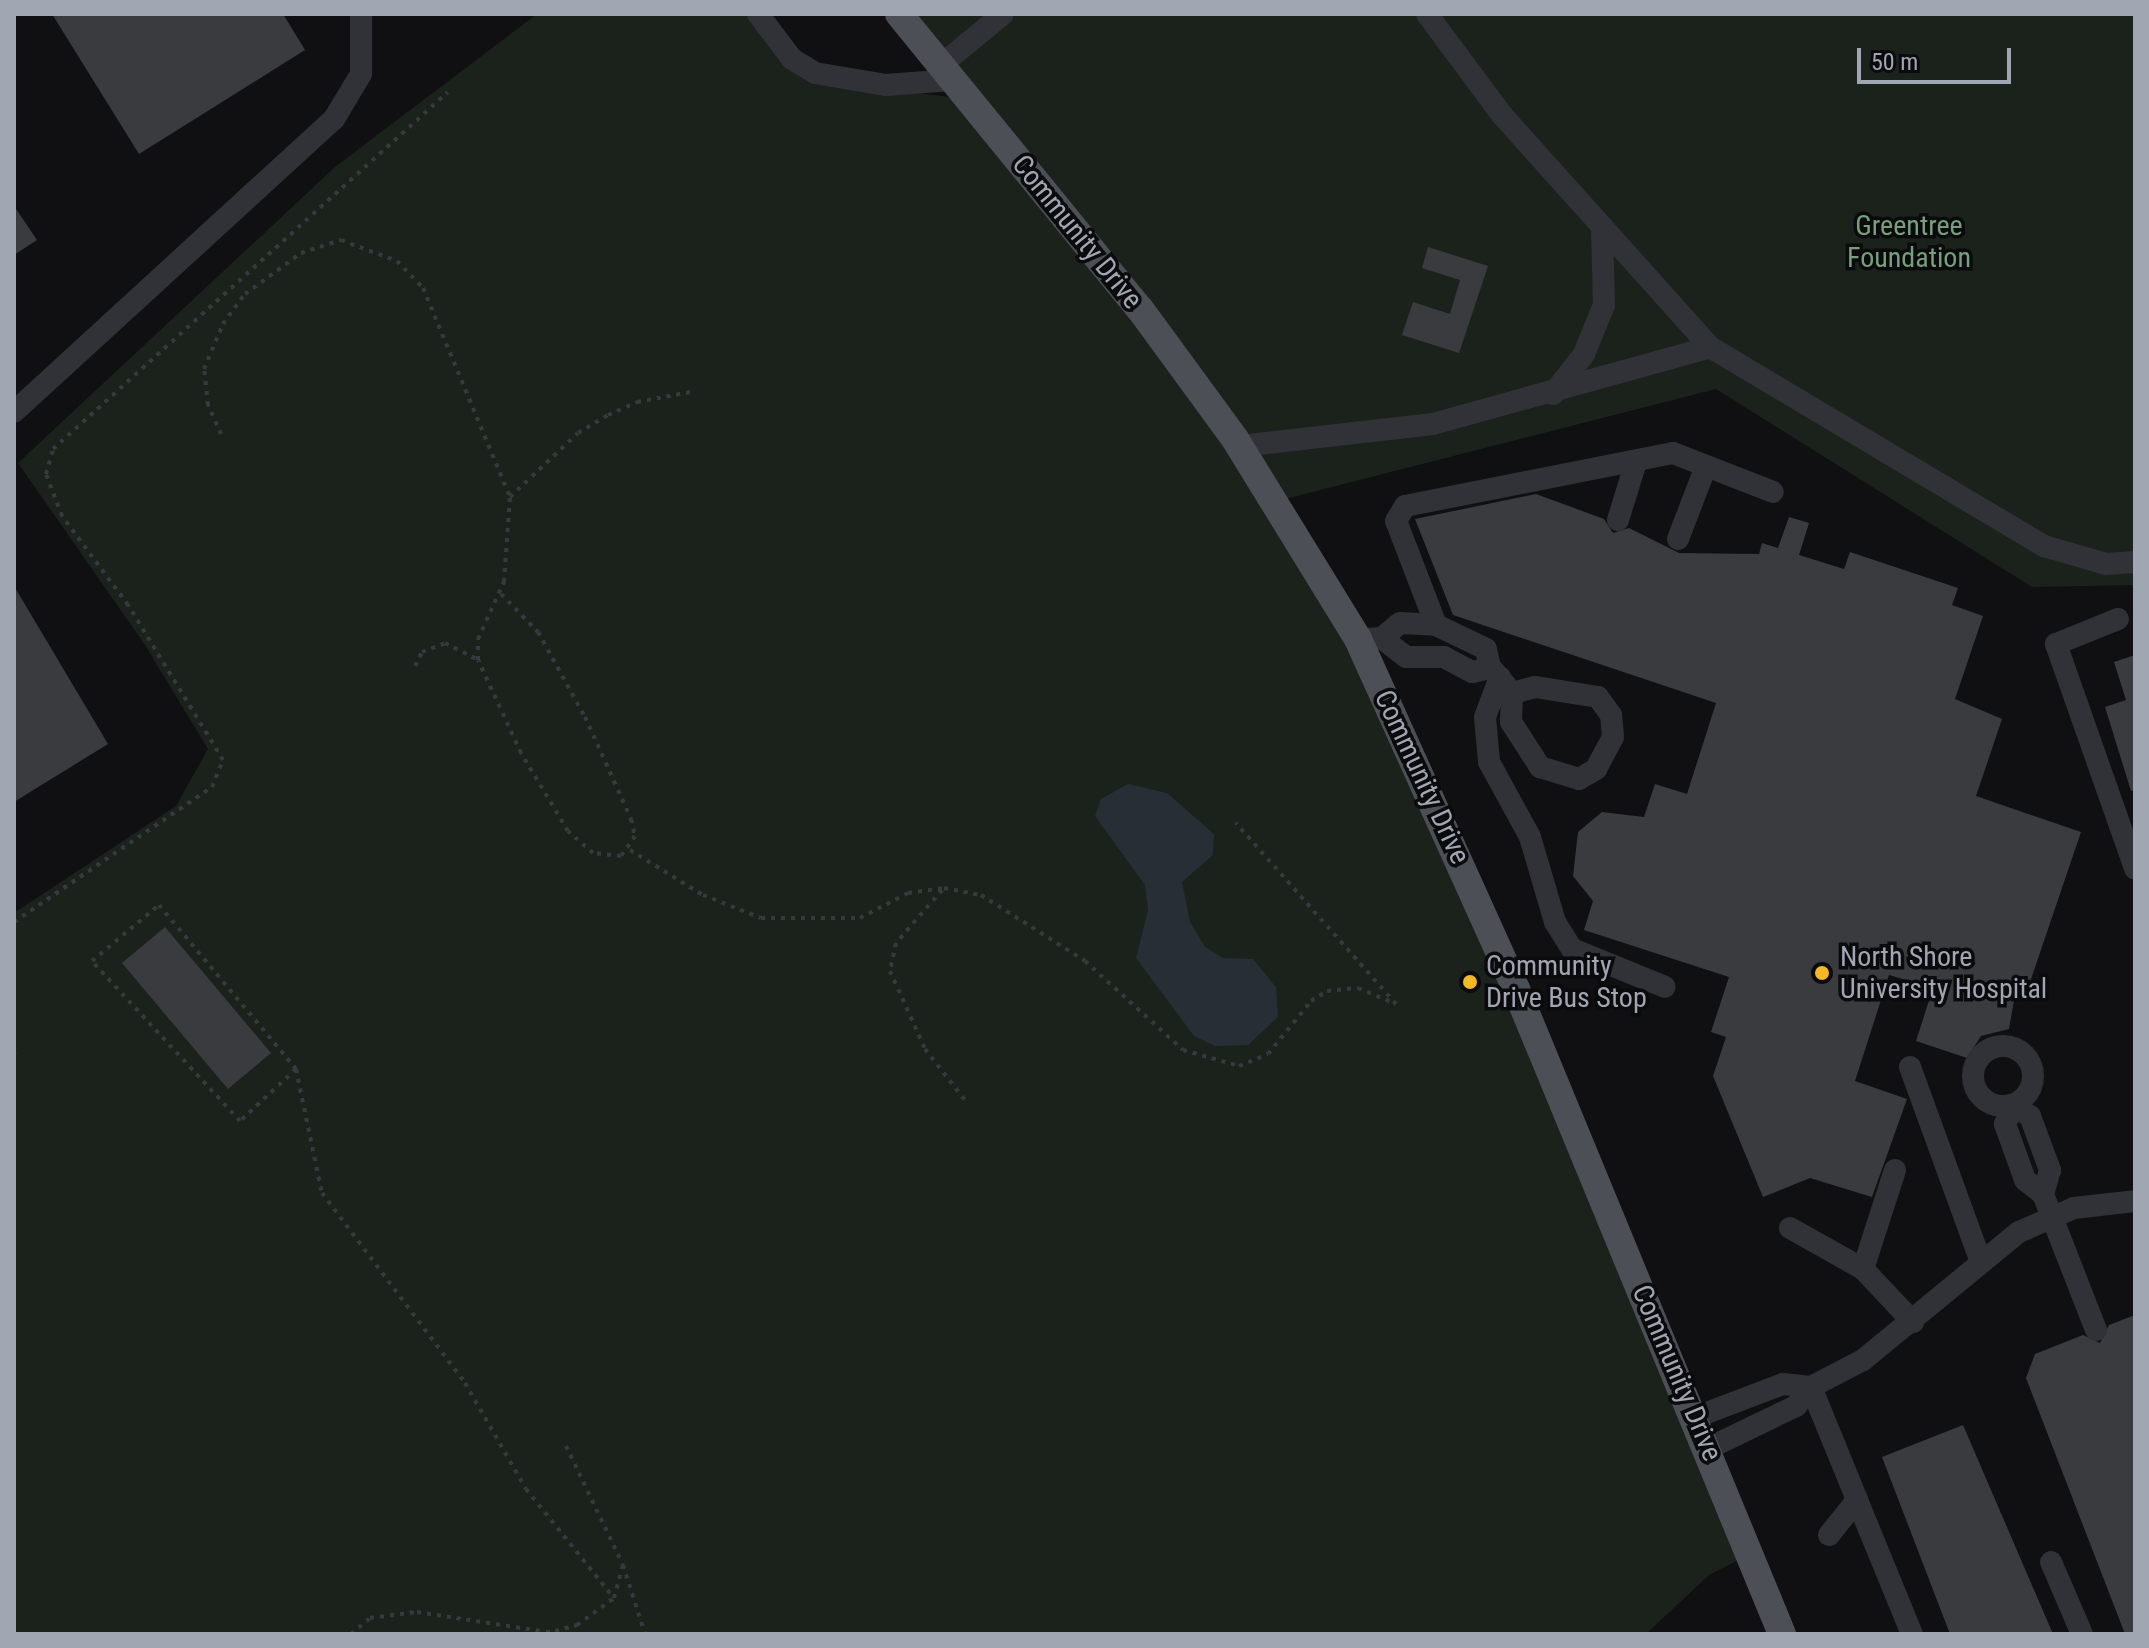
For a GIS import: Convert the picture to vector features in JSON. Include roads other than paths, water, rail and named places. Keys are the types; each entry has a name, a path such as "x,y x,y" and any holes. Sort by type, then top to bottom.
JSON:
{"main road":[{"name":"Community Drive","path":"899,14 1140,309 1240,446 1370,639 1709,1448 1782,1634"}],"street":[{"path":"14,412 334,119 361,74 361,14"},
{"path":"758,14 792,59 815,73 876,84 947,73 1003,14"},
{"path":"1427,14 1502,115 1710,347 2044,546 2106,564 2135,562"},
{"path":"1553,394 1584,354 1604,305 1602,227"},
{"path":"1240,446 1433,424 1553,394 1710,347"},
{"path":"1436,625 1396,521 1405,506 1673,453 1773,492"},
{"path":"1618,520 1636,462"},
{"path":"1678,539 1706,466"},
{"path":"2118,619 2056,644 2135,868"},
{"path":"1370,639 1400,623 1436,625 1486,649 1500,679 1511,722 1540,767 1579,779 1596,769 1613,737 1611,715 1598,697 1500,679 1472,672 1444,657 1406,657 1370,639"},
{"path":"1500,679 1485,717 1489,762 1530,837 1555,922 1572,949 1665,987"},
{"path":"1910,1067 1980,1259"},
{"path":"2012,1107 2030,1116 2050,1170 2047,1204 2096,1330"},
{"path":"1863,1269 1895,1170"},
{"path":"1709,1448 1796,1406 1811,1387 1863,1360 1913,1322 1980,1259 2047,1204 2135,1201"},
{"path":"1790,1228 1863,1269 1913,1322"},
{"path":"1696,1417 1783,1384 1811,1387"},
{"path":"1811,1387 1912,1634"},
{"path":"1829,1535 1857,1500"},
{"path":"2051,1562 2082,1634"}],"place":[{"name":"North Shore University Hospital","path":"1822,973"},
{"name":"Community Drive Bus Stop","path":"1470,982"}],"park label":[{"name":"Greentree Foundation","path":"1909,242"}]}
